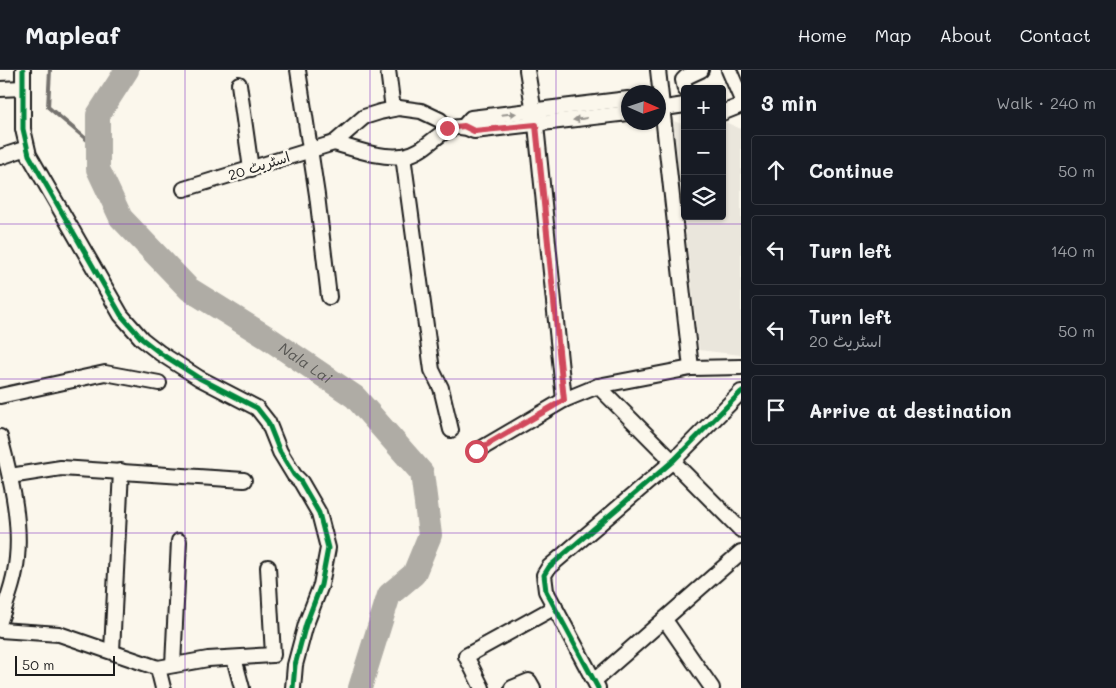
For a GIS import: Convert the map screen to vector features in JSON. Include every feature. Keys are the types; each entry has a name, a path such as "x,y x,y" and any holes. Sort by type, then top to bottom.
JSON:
{"street":[{"path":"23,70 23,129 27,148 52,196 121,315 142,339 160,353 199,378 257,408 268,422 280,452 294,475 301,482 318,513 328,548 321,585 306,624 295,665 293,688"},
{"path":"298,70 308,150 317,195 329,296"},
{"path":"388,70 393,109"},
{"path":"527,70 535,118 564,400"},
{"path":"658,70 659,85"},
{"path":"684,85 683,80 686,77 701,70"},
{"path":"726,111 737,107 741,98 734,74"},
{"path":"239,84 251,169"},
{"path":"0,88 23,88"},
{"path":"666,99 681,93"},
{"path":"447,128 464,126 474,131 621,100"},
{"path":"666,103 681,105"},
{"name":"اسٹریٹ 20","path":"184,189 334,143 364,117 393,109 422,111 440,120 447,128 424,148 403,156 378,154 334,143"},
{"path":"535,118 621,113"},
{"path":"726,114 741,117"},
{"path":"663,130 691,368"},
{"path":"0,157 27,148"},
{"path":"403,156 431,362 441,388 451,430"},
{"path":"476,451 564,400 598,386 691,368 741,367"},
{"path":"0,396 105,372 159,383"},
{"path":"598,386 674,460 741,530"},
{"path":"741,392 674,460 549,567 544,575 546,591 596,684 741,552"},
{"path":"0,437 10,476 18,545 12,586 0,621"},
{"path":"10,476 61,468 244,480"},
{"path":"112,651 121,471"},
{"path":"173,665 178,540"},
{"path":"0,630 59,634 158,668 208,659 273,656 268,567"},
{"path":"482,688 466,656 554,606"},
{"path":"665,620 712,688"},
{"path":"234,658 242,688"},
{"path":"158,668 163,688"},
{"path":"512,688 529,681 533,688"}],"shaded area":[{"path":"673,121 681,124 681,191"},
{"path":"726,122 741,129 741,355 699,350 684,220 726,220"}],"waterway":[{"path":"50,70 48,107 98,149"},
{"name":"Nala Lai","path":"127,70 98,115 98,169 121,218 189,289 268,338 355,397 422,473 430,535 414,574 389,595 360,688"}],"cycle path":[{"path":"23,70 23,129 29,155 121,315 142,339 160,353 199,378 257,408 268,422 280,452 294,475 301,482 319,513 328,548 321,585 306,624 295,665 293,688"},
{"path":"598,688 546,591 544,575 549,567 674,460 741,392"}],"route":[{"path":"447,128 464,126 474,131 536,125 564,400 476,451"}]}
